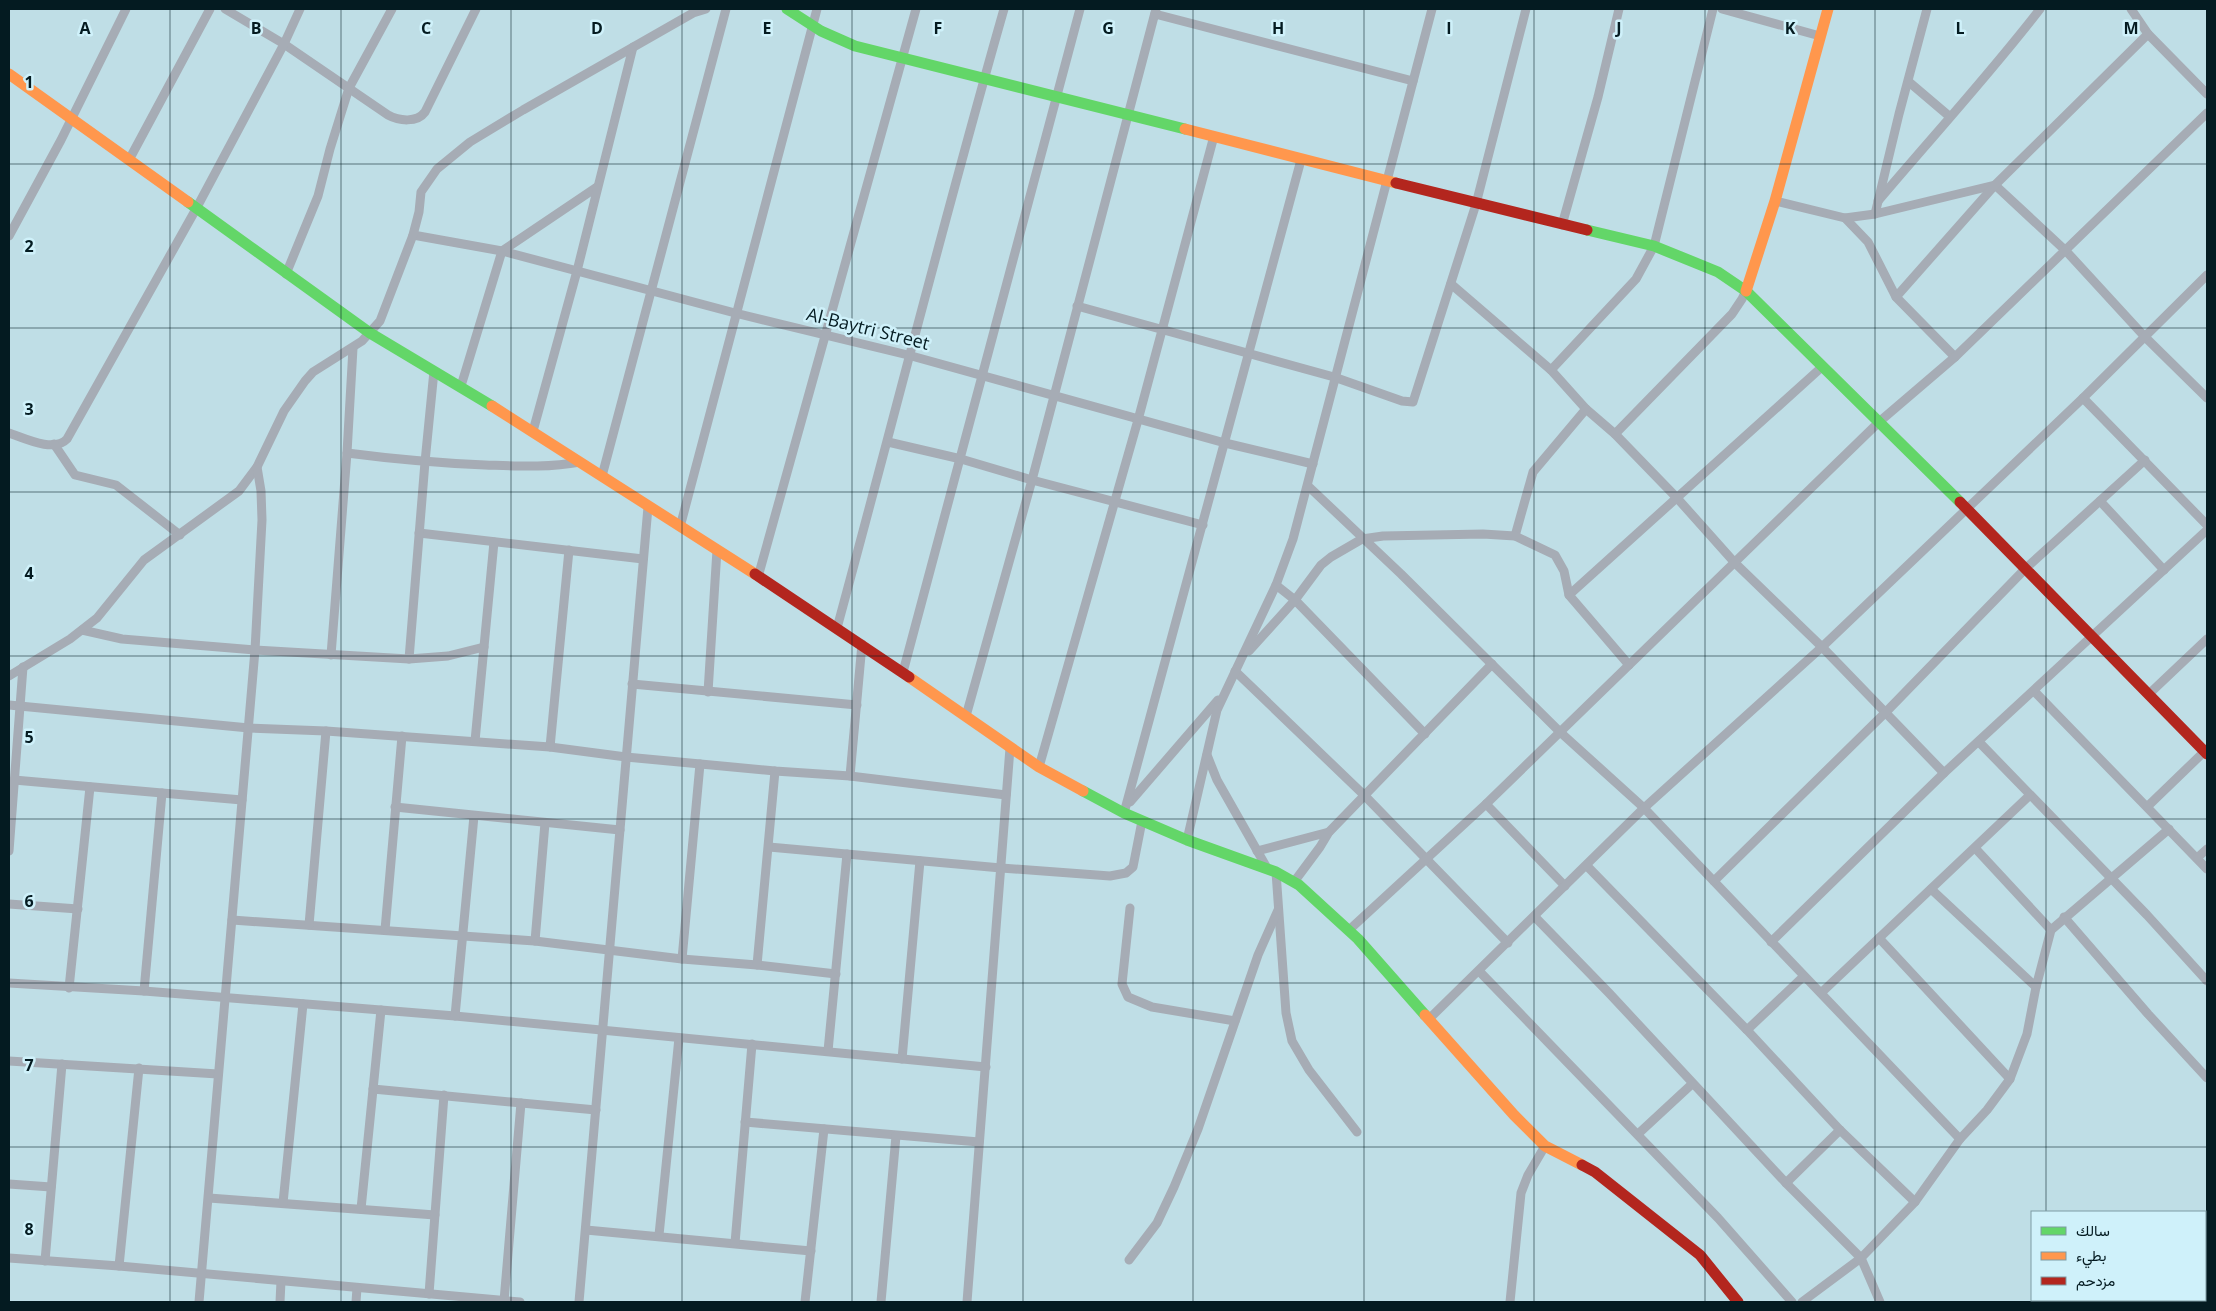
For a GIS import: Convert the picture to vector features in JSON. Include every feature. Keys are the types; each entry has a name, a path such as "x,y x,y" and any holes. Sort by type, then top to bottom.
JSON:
{"street":[{"path":"9,236 57,148 126,9"},
{"path":"129,160 210,9"},
{"path":"225,9 284,44 391,117 399,119 418,118 425,112 476,9"},
{"path":"9,433 42,444 64,442 67,439 196,209 284,44 300,9"},
{"path":"286,274 318,196 349,88 392,9"},
{"path":"9,676 82,630 110,604 144,560 239,491 257,467 284,410 305,381 313,372 353,348 370,333 383,314 413,234 419,212 421,191 442,164 470,142 500,124 632,47 693,13 706,9"},
{"path":"602,476 726,9"},
{"path":"787,9 811,26 854,46 984,77 1387,182 1654,246 1733,280 1746,290 1966,508 2206,751 2148,806"},
{"path":"680,527 735,313 817,9"},
{"path":"758,577 901,57 916,9"},
{"path":"837,628 888,442 908,356 1004,9"},
{"path":"903,672 1080,9"},
{"path":"1188,840 1215,715 1224,692 1242,659 1276,585 1293,538 1432,9"},
{"path":"1077,306 1334,377 1405,402 1414,401 1476,204 1526,9"},
{"path":"1562,225 1598,97 1619,9"},
{"path":"1551,370 1636,278 1654,246 1713,9"},
{"path":"1722,9 1820,36"},
{"path":"1615,434 1732,314 1742,299 1775,201 1828,9"},
{"path":"1875,214 1927,9"},
{"path":"1878,201 1949,116 2008,52 2040,9"},
{"path":"2131,9 2148,34 2207,94"},
{"path":"966,716 1032,480 1156,11 1413,81"},
{"path":"1896,297 1995,185 2148,34"},
{"path":"533,431 577,270 632,47"},
{"path":"9,74 370,333 533,431 862,644 1039,767 1126,809 1142,821 1188,840 1272,870 1294,882 1349,930 1430,1018 1514,1115 1545,1146 1595,1172 1700,1254 1738,1302"},
{"path":"1908,82 1949,116"},
{"path":"1349,930 1486,804 1879,422 1955,357 2207,113"},
{"path":"1039,767 1138,420 1214,136"},
{"path":"1126,809 1301,160"},
{"path":"1775,201 1845,218 1875,214 1995,185"},
{"path":"1995,185 2066,251 2145,337 2207,398"},
{"path":"461,386 502,251 597,187"},
{"path":"1845,218 1861,232 1868,242 1896,297 1955,357"},
{"name":"Al-Baytri Street","path":"413,234 502,251 577,270 735,313 908,356 1225,443 1313,464"},
{"path":"1430,1018 1644,808 1822,647 1966,508 2084,398 2207,275"},
{"path":"1451,284 1551,370 1586,409 1615,434 1677,498 1734,563 1822,647 1944,773"},
{"path":"331,655 348,453 353,348"},
{"path":"1569,595 1823,366"},
{"path":"409,659 424,462 434,371"},
{"path":"2084,398 2207,525"},
{"path":"1514,536 1533,472 1586,409"},
{"path":"888,442 961,459 1032,480 1203,524"},
{"path":"54,444 75,475 116,485 180,535"},
{"path":"348,453 424,462 530,466 580,462"},
{"path":"1714,881 1886,712 2026,568 2144,460"},
{"path":"199,1302 255,650 262,520 261,491 257,467"},
{"path":"1308,486 1401,574 1560,732 1644,808 1960,1139"},
{"path":"2100,501 2164,570"},
{"path":"579,1302 648,507"},
{"path":"1771,942 1944,773 2207,530"},
{"path":"419,532 643,559"},
{"path":"1242,659 1295,600 1326,561 1362,539 1383,536 1474,534 1514,536 1555,555 1564,571 1569,595 1629,665"},
{"path":"475,741 494,542"},
{"path":"550,747 569,550"},
{"path":"708,692 717,550"},
{"path":"1276,585 1295,600 1425,734"},
{"path":"82,630 122,639 255,650 409,659 448,656 484,648"},
{"path":"2150,693 2207,639"},
{"path":"850,776 862,644"},
{"path":"1294,882 1329,832 1492,664"},
{"path":"9,851 23,667"},
{"path":"1235,671 1365,796 1508,943"},
{"path":"632,684 857,705"},
{"path":"2034,691 2148,806 2207,869"},
{"path":"1126,809 1224,692"},
{"path":"9,704 248,728 326,731 550,747 626,757 850,776 1006,795"},
{"path":"309,924 326,731"},
{"path":"385,930 402,736"},
{"path":"1979,742 2207,981"},
{"path":"966,1302 1010,748"},
{"path":"1207,753 1217,780 1257,850 1272,870 1278,910 1286,1013 1292,1041 1309,1070 1357,1132"},
{"path":"682,959 700,764"},
{"path":"757,965 776,771"},
{"path":"14,780 242,800"},
{"path":"69,988 90,787"},
{"path":"144,992 162,793"},
{"path":"1822,993 2030,795"},
{"path":"1486,804 1565,886"},
{"path":"396,807 620,830"},
{"path":"454,1016 474,816"},
{"path":"769,847 1099,876 1122,874 1131,870 1135,864 1142,821"},
{"path":"535,941 545,823"},
{"path":"1802,1302 1860,1258 1915,1202 1960,1139 1987,1110 2010,1079 2027,1034 2036,987 2051,930 2169,829"},
{"path":"1257,850 1329,832"},
{"path":"1976,848 2051,930"},
{"path":"2197,858 2207,849"},
{"path":"828,1051 847,854"},
{"path":"902,1059 920,861"},
{"path":"1587,866 1747,1030 1840,1130 1915,1202"},
{"path":"1930,889 2036,987"},
{"path":"9,904 78,909"},
{"path":"1130,908 1122,984 1123,992 1128,997 1152,1007 1235,1021"},
{"path":"1130,1260 1157,1223 1174,1187 1198,1129 1235,1021 1278,910"},
{"path":"1535,917 1609,993 1786,1183 1860,1258 1880,1302"},
{"path":"2064,917 2207,1078"},
{"path":"232,920 535,941 682,959 836,974"},
{"path":"1879,938 2010,1079"},
{"path":"1479,971 1718,1218 1792,1302"},
{"path":"1747,1030 1804,976"},
{"path":"9,983 454,1016 986,1067"},
{"path":"283,1203 303,1004"},
{"path":"361,1209 381,1010"},
{"path":"659,1235 679,1038"},
{"path":"735,1243 752,1044"},
{"path":"9,1061 218,1074"},
{"path":"45,1261 62,1064"},
{"path":"119,1266 139,1068"},
{"path":"1638,1134 1692,1084"},
{"path":"373,1089 596,1110"},
{"path":"429,1294 444,1095"},
{"path":"504,1301 521,1103"},
{"path":"745,1122 979,1142"},
{"path":"805,1302 824,1129"},
{"path":"1786,1183 1840,1130"},
{"path":"882,1302 896,1136"},
{"path":"1510,1302 1521,1193 1528,1175 1545,1146"},
{"path":"9,1184 51,1187"},
{"path":"209,1198 435,1215"},
{"path":"586,1230 659,1235 811,1251"},
{"path":"9,1258 520,1302"},
{"path":"280,1302 282,1281"},
{"path":"356,1302 357,1288"}],"traffic: fast":[{"path":"787,9 821,31 855,46 1185,129"},
{"path":"188,202 370,333 492,406"},
{"path":"1587,230 1654,246 1718,272 1746,291 1960,502"},
{"path":"1083,791 1124,813 1187,840 1276,872 1299,885 1358,939 1425,1015"}],"traffic: slow":[{"path":"1746,291 1775,201 1828,9"},
{"path":"9,74 188,202"},
{"path":"1185,129 1396,183"},
{"path":"492,406 755,574"},
{"path":"909,677 1039,767 1083,791"},
{"path":"1425,1015 1514,1115 1545,1146 1582,1165"}],"traffic: jam":[{"path":"1396,183 1587,230"},
{"path":"1960,502 2207,754"},
{"path":"755,574 909,677"},
{"path":"1582,1165 1595,1172 1700,1255 1738,1302"}]}
